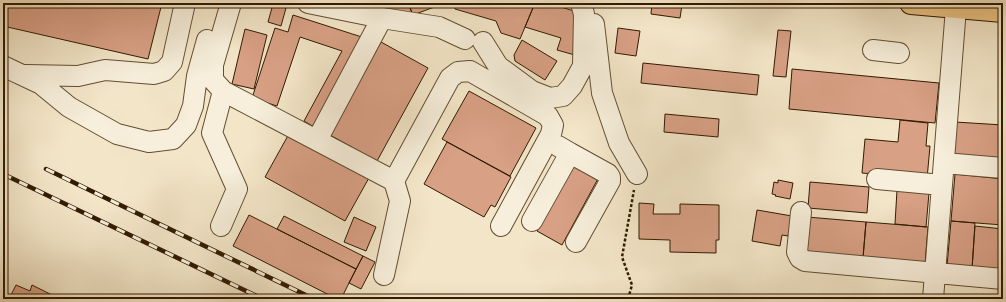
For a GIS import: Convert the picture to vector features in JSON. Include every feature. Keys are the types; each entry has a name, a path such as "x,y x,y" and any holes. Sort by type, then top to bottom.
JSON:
{"main road":[{"path":"911,3 1003,12"}],"lane":[{"path":"22,75 78,76 105,70 154,74 164,71 172,62 185,3"},
{"path":"3,66 41,84 69,107 117,134 149,142 173,139 186,125 193,106 197,76 207,40 227,3"},
{"path":"231,3 213,65 214,80 223,91 394,181"},
{"path":"308,3 382,18 439,27 474,41 498,66 532,91 550,98 563,96 572,86 583,66 584,14 581,3"},
{"path":"590,3 594,21 602,93 619,143 637,174"},
{"path":"933,299 956,8"},
{"path":"317,140 382,18"},
{"path":"873,50 898,53"},
{"path":"384,275 400,201 394,181 450,78 458,72 470,71 548,116 553,125 548,140 501,226"},
{"path":"221,226 237,189 212,133 223,91"},
{"path":"548,140 608,174 610,177 610,181 576,242"},
{"path":"532,221 570,153"},
{"path":"944,163 1003,168"},
{"path":"877,179 942,185"},
{"path":"801,212 797,252 800,258 804,261 1003,279"}],"path":[{"path":"628,299 632,285 622,257 637,174"}],"building":[{"path":"3,3 162,3 148,59 3,26"},
{"path":"350,3 408,3 413,15"},
{"path":"408,3 445,3 413,15"},
{"path":"453,3 535,3 520,39 501,33 496,21 455,9"},
{"path":"535,3 549,3 583,14 582,57 557,50 561,38 525,27"},
{"path":"652,3 682,5 680,18 651,14"},
{"path":"273,4 286,8 281,26 268,22"},
{"path":"293,15 368,39 319,130 304,121 342,51 300,37 277,106 252,98 275,28 288,32"},
{"path":"618,28 640,31 636,56 615,53"},
{"path":"245,29 267,35 254,89 232,84"},
{"path":"778,30 791,31 786,77 773,76"},
{"path":"522,40 557,61 545,80 515,61 514,55"},
{"path":"381,42 428,68 377,161 330,135"},
{"path":"643,63 759,75 757,95 641,83"},
{"path":"792,69 939,83 935,123 789,109"},
{"path":"469,91 536,128 510,176 442,139"},
{"path":"665,114 719,119 718,137 664,132"},
{"path":"900,120 928,123 926,146 930,146 927,179 862,173 865,139 898,142"},
{"path":"955,122 1003,125 1003,162 953,159"},
{"path":"290,132 370,176 345,221 265,177"},
{"path":"447,142 511,177 495,207 491,205 484,217 424,184"},
{"path":"576,161 600,175 562,245 537,231"},
{"path":"955,174 1003,179 1003,225 951,221"},
{"path":"778,180 793,183 790,199 772,194 774,182 778,183"},
{"path":"810,182 869,187 867,213 808,208"},
{"path":"897,190 929,193 926,227 895,224"},
{"path":"639,203 654,204 653,214 680,214 680,204 719,205 719,240 716,240 716,253 670,252 670,240 639,239"},
{"path":"757,210 792,216 788,236 782,235 780,246 752,241"},
{"path":"249,215 356,269 341,299 337,299 233,246"},
{"path":"284,216 363,256 356,269 277,229"},
{"path":"354,217 376,227 366,251 344,242"},
{"path":"807,217 866,222 863,258 804,254"},
{"path":"951,221 975,223 972,269 947,266"},
{"path":"866,222 928,227 925,264 863,258"},
{"path":"975,226 1003,229 1003,271 972,269"},
{"path":"363,256 375,262 361,289 349,283"},
{"path":"16,285 30,291 32,285 58,299 9,299"}],"railway":[{"path":"46,169 314,299"},
{"path":"3,174 263,299"}]}
